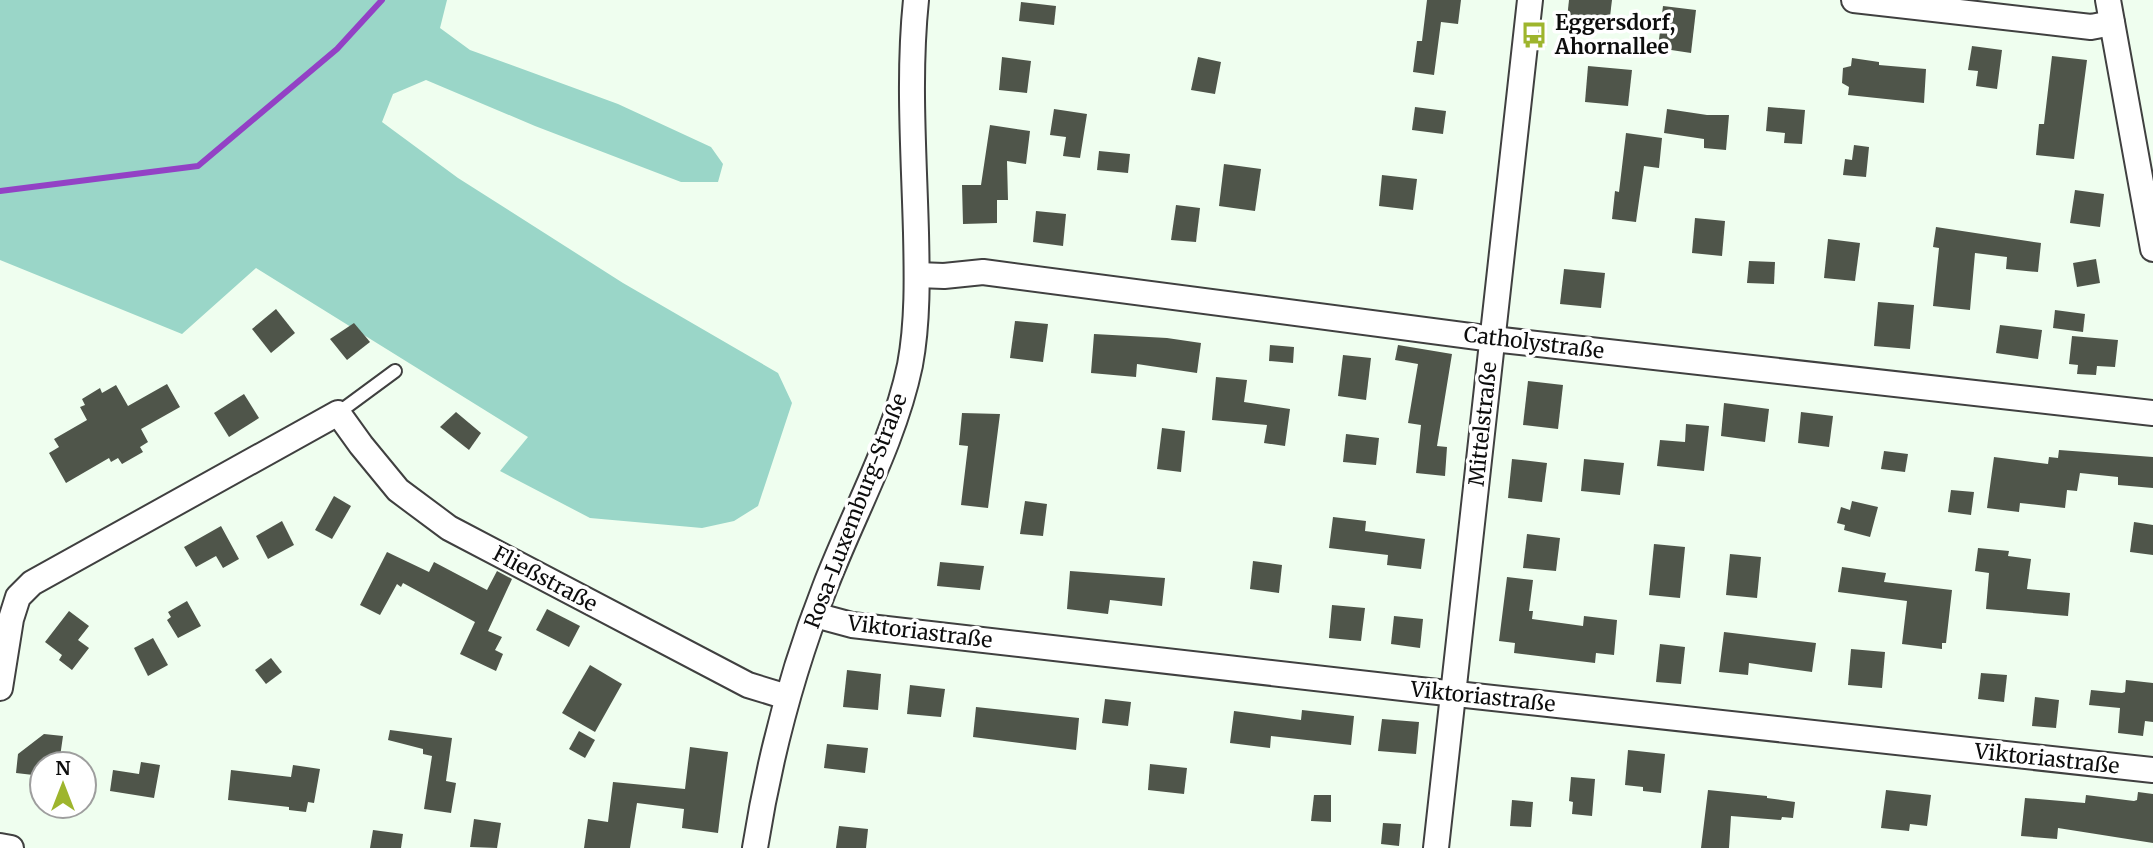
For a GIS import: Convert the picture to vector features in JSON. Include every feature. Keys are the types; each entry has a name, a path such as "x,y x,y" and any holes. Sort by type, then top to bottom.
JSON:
{"street":[{"name":"Rosa-Luxemburg-Straße","path":"755,848 761,809 787,697 815,615 901,400 910,363 916,275 911,64 916,0"},
{"name":"Mittelstraße","path":"1436,848 1530,0"},
{"path":"1854,0 2091,27 2110,12 2153,249"},
{"name":"Catholystraße","path":"916,275 944,276 983,272 1493,339 2153,413"},
{"path":"0,688 11,619 19,597 32,583 338,413"},
{"name":"Fließstraße","path":"338,413 360,445 398,489 449,528 748,685 787,697"},
{"name":"Viktoriastraße","path":"815,615 852,625 2153,770"},
{"path":"0,846 11,848"}],"lane":[{"path":"338,413 395,371"}],"shaded area":[{"path":"0,0 447,0 440,28 470,50 618,104 711,147 723,164 718,182 681,182 535,126 426,80 393,94 382,122 458,178 623,283 778,373 792,403 758,506 734,521 702,528 590,518 500,471 528,437 256,268 182,334 0,260"}],"building":[{"path":"1427,0 1461,0 1458,24 1441,22 1434,75 1413,72 1417,41 1422,41"},
{"path":"1569,0 1612,0 1608,33 1566,28"},
{"path":"1021,2 1056,6 1054,25 1019,21"},
{"path":"1663,6 1696,10 1691,53 1658,48"},
{"path":"1972,46 2002,50 1997,89 1976,86 1978,71 1968,70"},
{"path":"2052,56 2087,60 2074,159 2036,155 2039,124 2044,124"},
{"path":"1002,57 1031,61 1027,93 999,90"},
{"path":"1198,57 1221,62 1215,94 1191,90"},
{"path":"1852,58 1879,62 1879,65 1926,69 1924,103 1848,95 1849,87 1842,83 1843,68 1851,66"},
{"path":"1588,66 1632,70 1628,106 1585,102"},
{"path":"1415,107 1446,111 1443,134 1412,130"},
{"path":"1768,107 1805,110 1802,144 1784,143 1785,133 1766,131"},
{"path":"1054,109 1087,114 1080,158 1063,156 1066,137 1050,135"},
{"path":"1667,109 1707,115 1729,115 1726,150 1704,148 1704,139 1664,133"},
{"path":"990,125 1030,131 1026,164 1007,161 1008,200 997,200 997,223 963,224 962,185 981,185"},
{"path":"1626,133 1662,138 1659,168 1644,166 1636,222 1612,219 1615,191 1619,192"},
{"path":"1854,145 1869,147 1866,177 1843,175 1845,159 1852,160"},
{"path":"1099,151 1130,154 1128,173 1097,170"},
{"path":"1224,164 1261,169 1255,211 1219,206"},
{"path":"1382,175 1417,179 1413,210 1379,206"},
{"path":"2075,190 2104,194 2100,227 2070,223"},
{"path":"1176,205 1200,208 1196,242 1171,240"},
{"path":"1036,211 1066,214 1063,246 1033,242"},
{"path":"1695,218 1725,221 1722,256 1692,253"},
{"path":"1936,227 2041,243 2038,272 2006,269 2007,257 1975,253 1970,310 1933,306 1939,248 1933,247"},
{"path":"1828,239 1860,243 1855,281 1824,278"},
{"path":"2096,259 2100,283 2077,287 2073,263"},
{"path":"1749,261 1775,262 1774,284 1747,283"},
{"path":"1564,269 1605,273 1601,308 1560,304"},
{"path":"1878,302 1914,305 1910,349 1874,346"},
{"path":"276,309 295,333 271,353 252,329"},
{"path":"2055,310 2085,314 2083,332 2053,328"},
{"path":"1015,321 1048,324 1043,362 1010,358"},
{"path":"354,323 370,342 347,360 330,339"},
{"path":"2000,325 2042,330 2038,359 1996,353"},
{"path":"1094,334 1167,338 1201,343 1197,373 1137,364 1136,377 1091,373"},
{"path":"2072,336 2118,340 2115,367 2097,366 2096,375 2077,374 2078,365 2069,364"},
{"path":"1270,345 1294,347 1293,363 1269,361"},
{"path":"1398,345 1452,354 1437,446 1447,447 1445,476 1416,473 1421,425 1408,423 1418,364 1395,360"},
{"path":"1343,355 1371,358 1366,400 1338,396"},
{"path":"1216,377 1247,380 1244,402 1290,409 1285,446 1264,443 1267,425 1212,420"},
{"path":"1528,381 1563,385 1558,429 1523,425"},
{"path":"167,384 180,407 141,429 148,442 140,447 143,452 122,464 118,458 111,462 109,458 66,483 49,453 59,447 54,439 87,420 80,407 85,405 82,399 100,388 102,393 116,385 128,406"},
{"path":"244,394 259,418 229,437 214,413"},
{"path":"1724,403 1769,409 1765,442 1721,436"},
{"path":"456,412 481,433 469,450 440,427"},
{"path":"1801,412 1833,416 1829,447 1798,443"},
{"path":"962,413 1000,414 988,508 961,505 968,446 959,445"},
{"path":"1686,424 1709,426 1704,471 1657,466 1660,440 1685,442"},
{"path":"1162,428 1185,431 1181,472 1157,469"},
{"path":"1346,434 1379,438 1376,465 1343,462"},
{"path":"2059,450 2153,457 2153,488 2118,485 2118,477 2080,473 2077,491 2067,490 2065,508 2020,503 2019,512 1987,508 1994,457 2048,464 2049,457 2058,458"},
{"path":"1884,451 1908,454 1905,472 1881,469"},
{"path":"1512,459 1547,463 1542,502 1508,498"},
{"path":"1584,459 1624,463 1620,495 1581,491"},
{"path":"1951,490 1974,492 1971,515 1948,512"},
{"path":"334,496 351,506 332,539 315,530"},
{"path":"1025,501 1047,504 1043,536 1020,534"},
{"path":"1852,501 1878,507 1870,537 1844,530 1845,525 1837,523 1841,507 1850,510"},
{"path":"1333,517 1366,521 1365,531 1425,539 1421,569 1387,565 1388,555 1329,548"},
{"path":"282,521 294,545 268,559 256,536"},
{"path":"2134,522 2153,525 2153,555 2130,552"},
{"path":"221,526 239,559 223,568 216,556 196,567 184,547"},
{"path":"1527,534 1560,538 1556,571 1523,568"},
{"path":"1654,544 1685,547 1680,598 1649,595"},
{"path":"1978,548 2009,551 2008,556 2031,559 2027,589 2070,593 2068,616 1986,609 1989,573 1975,571"},
{"path":"387,552 429,572 434,562 487,590 497,571 512,579 488,631 502,637 495,650 503,654 496,671 460,654 475,622 403,583 401,587 397,584 380,615 360,605"},
{"path":"1730,554 1761,557 1757,598 1726,595"},
{"path":"1253,561 1282,565 1279,593 1250,589"},
{"path":"940,562 984,566 980,590 937,586"},
{"path":"1842,567 1886,573 1884,582 1952,590 1946,643 1942,643 1942,649 1902,644 1907,601 1838,592"},
{"path":"1070,571 1165,578 1162,606 1110,600 1108,614 1067,609"},
{"path":"1507,577 1533,580 1529,611 1533,611 1532,619 1583,626 1584,616 1617,620 1614,655 1596,653 1595,663 1514,653 1515,643 1499,641"},
{"path":"187,601 201,626 178,638 167,620 171,617 168,612"},
{"path":"1332,605 1365,608 1361,641 1329,638"},
{"path":"547,609 580,626 569,647 536,630"},
{"path":"69,611 89,626 78,640 89,648 72,670 59,660 62,655 45,642"},
{"path":"1394,616 1423,619 1420,648 1391,644"},
{"path":"1724,632 1816,643 1812,672 1749,663 1748,675 1719,672"},
{"path":"153,638 168,665 148,676 134,648"},
{"path":"1660,644 1685,647 1681,684 1656,682"},
{"path":"1851,649 1885,652 1882,688 1848,685"},
{"path":"271,658 282,672 266,684 255,670"},
{"path":"590,665 622,684 595,732 562,713"},
{"path":"847,670 881,674 878,710 843,707"},
{"path":"1981,673 2007,675 2004,702 1978,699"},
{"path":"2126,680 2153,683 2153,722 2145,721 2143,736 2118,733 2120,708 2089,705 2091,690 2122,693 2125,692"},
{"path":"910,685 945,689 941,717 907,714"},
{"path":"2035,697 2059,700 2056,728 2032,726"},
{"path":"1105,699 1131,702 1128,726 1102,723"},
{"path":"976,707 1079,718 1076,750 973,737"},
{"path":"1302,710 1354,716 1351,745 1271,736 1270,748 1230,743 1234,711 1301,720"},
{"path":"1382,719 1419,722 1416,754 1378,751"},
{"path":"390,730 452,738 446,781 456,783 451,813 424,809 432,756 423,754 423,749 388,740"},
{"path":"579,731 595,740 585,758 569,749"},
{"path":"44,734 63,736 61,750 28,750 28,774 16,773 18,754"},
{"path":"827,744 868,748 865,773 824,768"},
{"path":"690,747 728,752 718,833 682,828 684,809 637,803 630,848 584,848 588,819 608,822 613,782 685,789"},
{"path":"1628,750 1665,754 1661,793 1625,785"},
{"path":"141,762 160,765 154,798 110,791 113,770 139,774"},
{"path":"1150,764 1187,768 1184,794 1148,790"},
{"path":"293,765 320,769 314,803 308,802 306,812 289,810 289,807 228,800 231,770 291,777"},
{"path":"1571,777 1595,779 1592,816 1572,814 1573,802 1569,801"},
{"path":"1708,790 1767,796 1795,802 1793,818 1782,817 1781,820 1731,816 1729,848 1701,848"},
{"path":"1886,790 1931,795 1927,826 1910,824 1909,831 1881,828"},
{"path":"2138,792 2153,794 2153,843 2058,828 2057,839 2021,836 2025,798 2085,803 2086,795 2134,801 2137,800"},
{"path":"1314,795 1331,795 1331,822 1311,821"},
{"path":"1512,800 1533,802 1531,827 1510,826"},
{"path":"474,819 501,823 497,848 470,847"},
{"path":"1383,823 1401,824 1399,846 1381,844"},
{"path":"839,826 868,829 866,848 836,848"},
{"path":"373,830 403,834 401,848 370,848"}],"waterway":[{"path":"0,191 198,166 337,49 382,0"}],"place":[{"name":"Eggersdorf, Ahornallee","path":"1534,35"}]}
